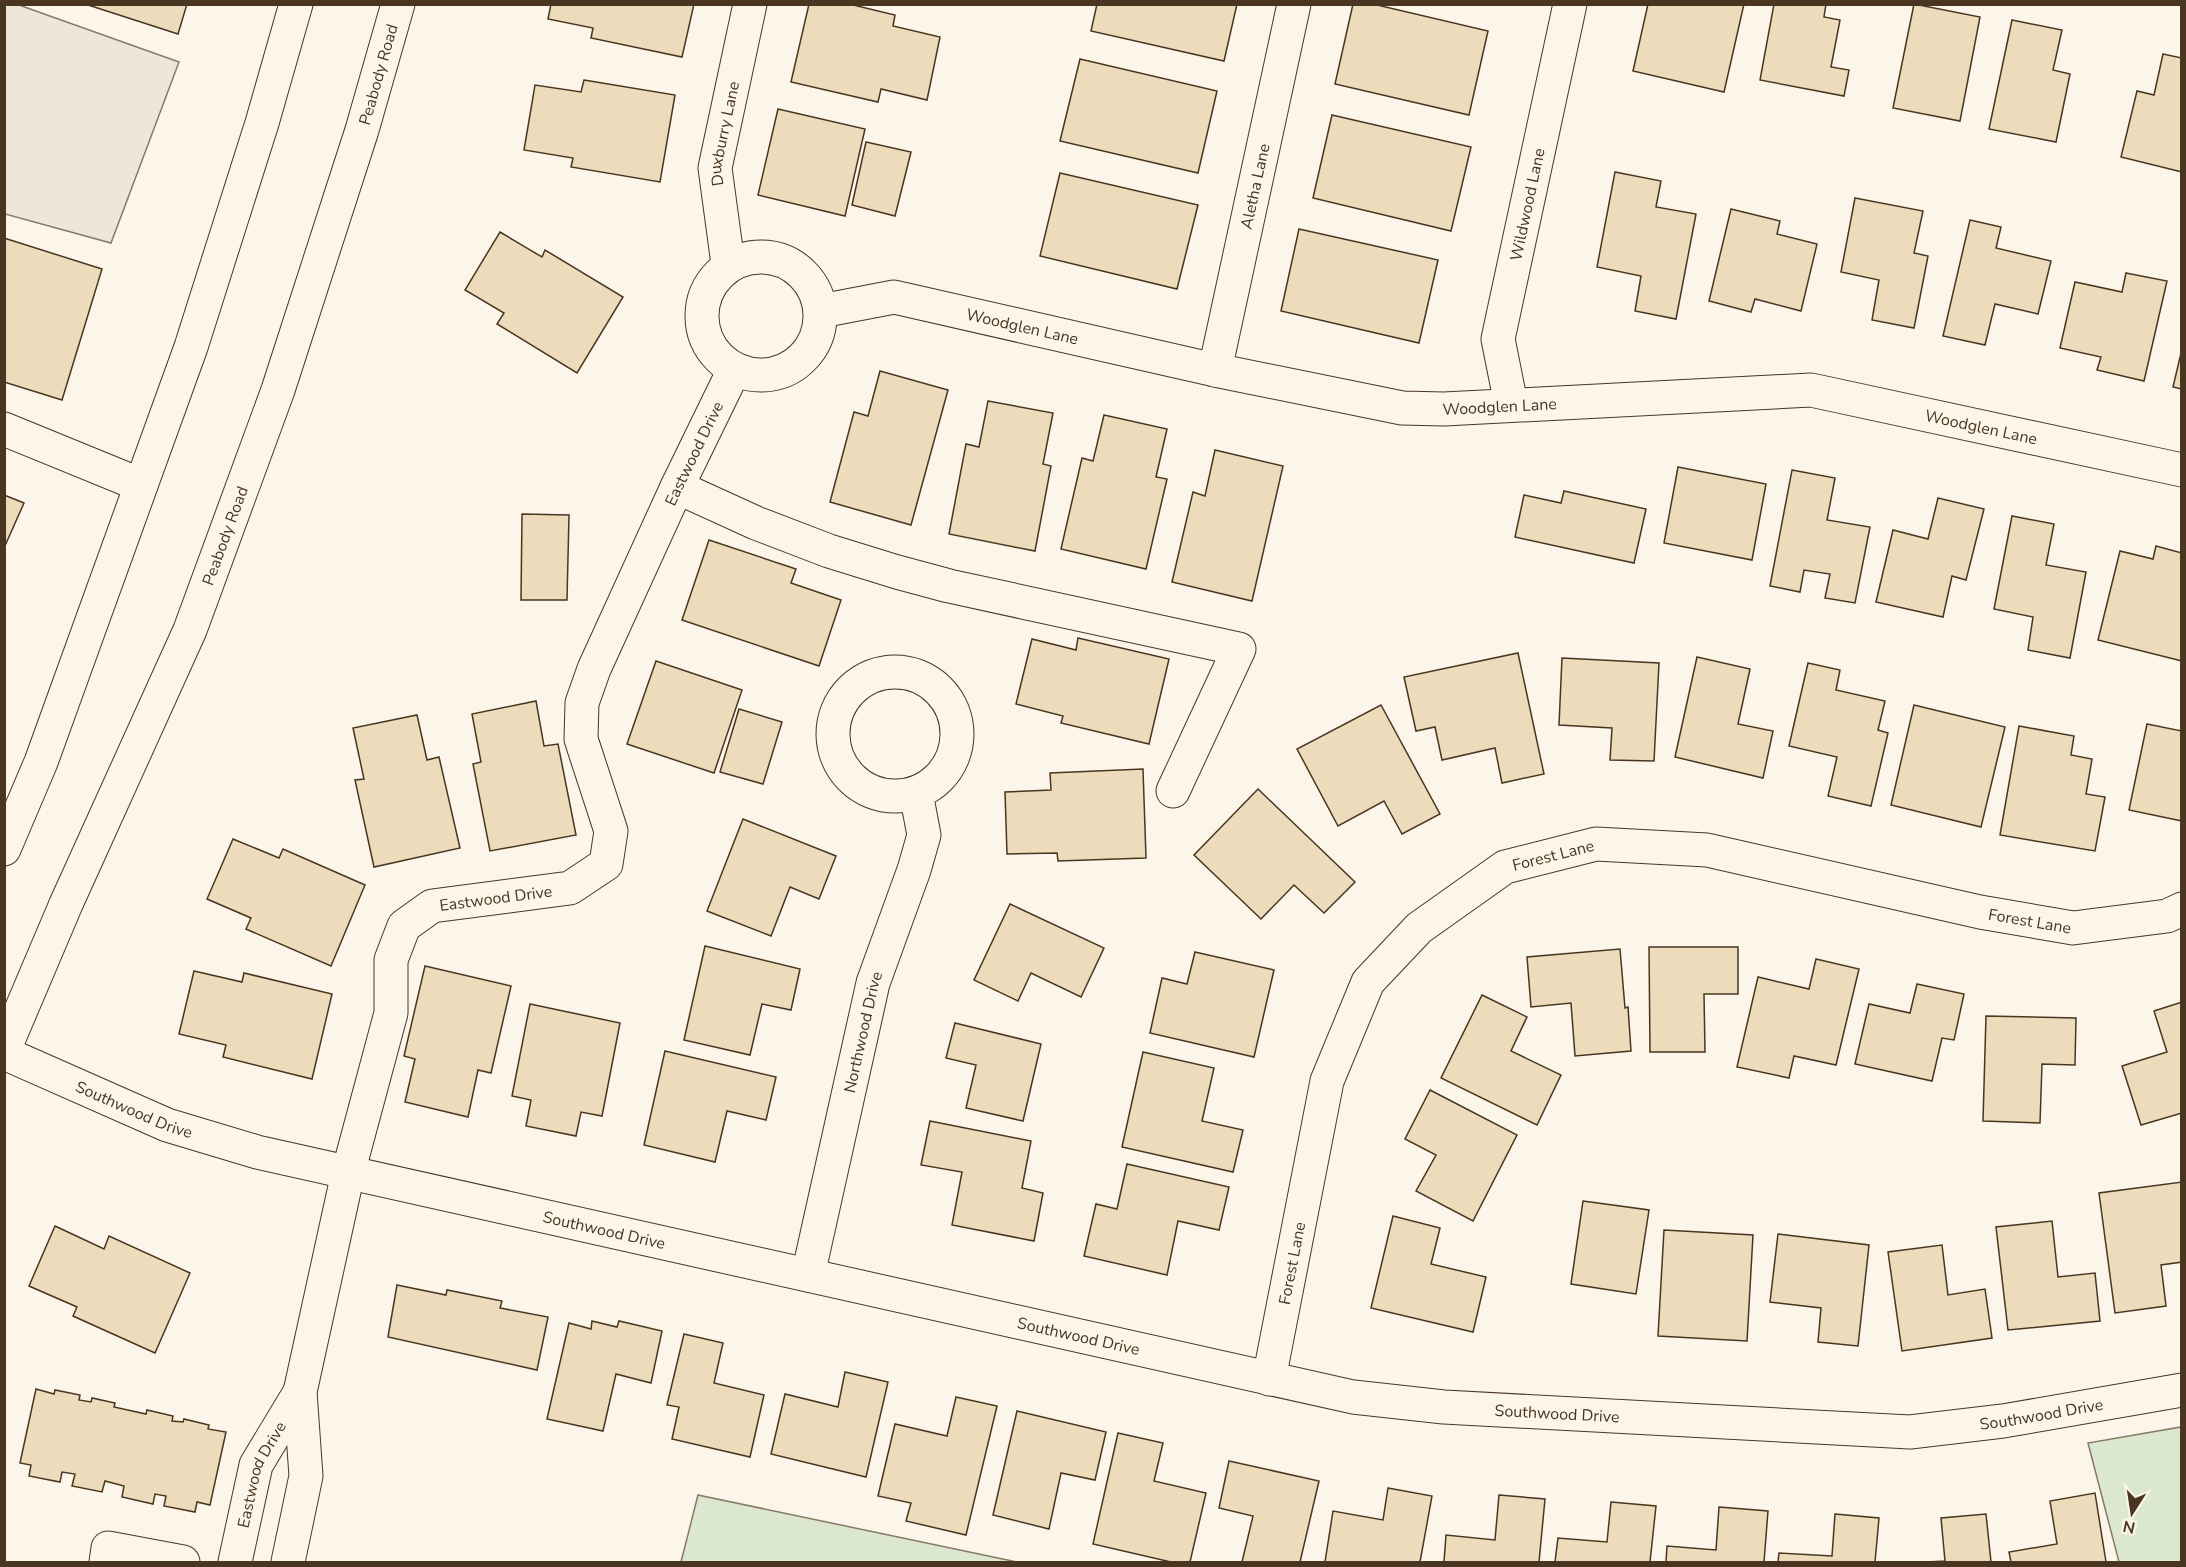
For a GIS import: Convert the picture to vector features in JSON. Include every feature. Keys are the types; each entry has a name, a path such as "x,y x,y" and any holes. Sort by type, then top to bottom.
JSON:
{"street":[{"path":"4,849 41,762 191,347 262,123 296,4"},
{"name":"Peabody Road","path":"4,1052 66,904 190,630 278,390 362,130 398,4"},
{"name":"Duxburry Lane","path":"728,264 715,168 750,4"},
{"name":"Aletha Lane","path":"1215,370 1294,4"},
{"name":"Wildwood Lane","path":"1511,405 1498,339 1570,4"},
{"path":"757,255 788,262 811,282 821,311 816,341 795,366 765,376 734,370 710,349 700,319 707,288 728,264 757,255"},
{"name":"Woodglen Lane","path":"821,311 894,297 1215,370 1402,408 1444,409 1811,390 2181,470"},
{"name":"Eastwood Drive","path":"288,1563 306,1476 300,1392 348,1173 391,1013 391,960 404,926 432,906 570,888 606,864 611,831 581,739 582,703 594,669 734,370"},
{"path":"4,429 141,485"},
{"path":"678,487 777,531 829,551 897,572 948,586 1239,649 1173,791"},
{"name":"Northwood Drive","path":"808,1275 873,983 914,870 924,835 916,793"},
{"name":"Forest Lane","path":"1269,1379 1327,1082 1368,982 1419,928 1505,867 1596,844 1707,850 1980,912 2073,928 2168,916 2181,909"},
{"name":"Southwood Drive","path":"4,1052 167,1125 257,1152 1353,1397 1444,1407 1910,1432 2003,1421 2181,1390"},
{"name":"Eastwood Drive","path":"236,1563 256,1465 300,1392"},
{"path":"105,1563 108,1548 183,1563"}],"green space":[{"path":"2181,1427 2181,1562 2119,1562 2088,1443"},
{"path":"698,1495 1017,1562 681,1562"}],"shaded area":[{"path":"4,5 19,5 179,62 111,243 5,214"}],"building":[{"path":"85,4 187,4 178,34"},
{"path":"551,4 694,4 682,57 591,38 593,28 548,19"},
{"path":"809,4 849,4 895,15 893,26 940,37 927,100 881,89 878,102 791,82"},
{"path":"1097,4 1237,4 1224,61 1091,31"},
{"path":"1353,4 1373,4 1488,31 1469,115 1335,84"},
{"path":"1648,4 1744,4 1724,92 1633,71"},
{"path":"1774,4 1826,4 1824,17 1840,20 1831,67 1849,70 1844,96 1760,80"},
{"path":"1914,4 1980,17 1960,121 1893,108"},
{"path":"2012,20 2062,30 2053,70 2070,74 2056,142 1989,129"},
{"path":"2163,54 2182,58 2182,172 2121,157 2137,91 2154,95"},
{"path":"1080,59 1217,91 1198,173 1060,141"},
{"path":"584,80 675,95 660,182 571,167 573,158 524,150 535,85 581,92"},
{"path":"778,109 865,129 845,216 758,195"},
{"path":"1332,115 1471,147 1451,231 1313,198"},
{"path":"866,142 911,152 895,216 852,205"},
{"path":"1615,172 1661,181 1656,207 1696,214 1676,319 1635,311 1641,276 1597,267"},
{"path":"1060,173 1198,205 1177,289 1040,256"},
{"path":"1855,198 1923,211 1914,253 1928,256 1914,328 1872,320 1879,280 1841,272"},
{"path":"1731,209 1780,221 1777,234 1817,244 1801,311 1755,299 1751,312 1709,301"},
{"path":"1970,220 2001,227 1996,248 2051,261 2038,314 1995,304 1985,345 1943,336"},
{"path":"1299,229 1438,260 1419,343 1281,311"},
{"path":"500,232 542,257 545,250 623,297 577,373 497,324 504,313 465,290"},
{"path":"4,238 102,269 62,400 4,382"},
{"path":"2126,273 2167,281 2144,381 2097,370 2101,357 2060,348 2075,282 2122,292"},
{"path":"2182,349 2182,389 2173,387"},
{"path":"880,371 948,390 911,525 830,502 854,412 868,416"},
{"path":"988,401 1053,413 1043,464 1051,466 1035,551 949,534 966,444 979,447"},
{"path":"1104,415 1167,429 1156,477 1167,479 1146,569 1061,549 1082,458 1093,461"},
{"path":"1215,450 1283,466 1252,601 1172,582 1193,492 1205,496"},
{"path":"1678,467 1766,484 1752,560 1664,543"},
{"path":"1792,470 1835,478 1827,520 1870,527 1855,603 1825,598 1830,574 1804,570 1800,592 1770,586"},
{"path":"1564,491 1646,509 1634,563 1515,537 1524,495 1561,503"},
{"path":"4,495 24,503 4,548"},
{"path":"1938,498 1984,509 1966,580 1952,576 1943,617 1876,602 1893,530 1928,539"},
{"path":"522,514 569,515 567,600 521,600"},
{"path":"2012,516 2054,524 2046,565 2086,572 2070,658 2028,650 2033,617 1994,609"},
{"path":"709,540 796,569 791,583 841,600 819,666 682,620"},
{"path":"2156,546 2182,553 2182,661 2098,640 2120,551 2153,559"},
{"path":"1078,638 1169,659 1149,744 1061,723 1063,716 1016,704 1032,639 1076,650"},
{"path":"1518,653 1544,774 1502,783 1495,748 1442,760 1435,727 1416,731 1404,677"},
{"path":"1697,657 1750,669 1738,724 1773,731 1763,778 1675,757"},
{"path":"1562,658 1659,663 1654,761 1610,760 1612,728 1559,725"},
{"path":"656,661 742,690 714,773 627,744"},
{"path":"1808,663 1840,670 1836,690 1885,701 1878,730 1888,733 1871,806 1828,796 1837,757 1789,746"},
{"path":"536,701 544,746 558,744 576,835 490,851 473,764 481,762 472,714"},
{"path":"1381,705 1440,814 1402,834 1384,801 1338,826 1297,749"},
{"path":"1914,705 2005,727 1981,827 1891,805"},
{"path":"739,709 782,722 763,784 720,772"},
{"path":"417,715 427,760 439,757 460,848 374,867 355,780 364,779 353,728"},
{"path":"2147,724 2182,731 2182,821 2129,810"},
{"path":"2019,726 2074,736 2071,755 2092,759 2086,794 2105,797 2095,851 2000,835"},
{"path":"1143,769 1146,858 1058,861 1057,853 1007,854 1005,792 1051,790 1050,773"},
{"path":"1258,789 1355,882 1324,913 1294,885 1261,919 1194,855"},
{"path":"743,819 836,856 819,899 790,887 771,936 707,911"},
{"path":"233,839 279,858 283,849 365,885 331,966 246,929 251,918 207,899"},
{"path":"1010,904 1104,948 1081,997 1031,973 1018,1001 974,980"},
{"path":"705,946 800,969 791,1010 762,1004 750,1055 684,1040"},
{"path":"1649,947 1738,947 1738,994 1704,994 1705,1052 1650,1052"},
{"path":"1620,949 1631,1051 1575,1056 1571,1003 1531,1007 1527,957"},
{"path":"1195,952 1274,970 1254,1057 1150,1033 1162,978 1187,984"},
{"path":"1816,959 1859,969 1836,1065 1794,1056 1789,1078 1737,1067 1758,977 1809,989"},
{"path":"425,966 511,986 491,1073 478,1070 468,1117 405,1102 415,1059 404,1056"},
{"path":"194,971 242,982 244,973 332,994 312,1079 223,1057 226,1045 179,1034"},
{"path":"1917,984 1964,994 1954,1040 1942,1038 1932,1081 1855,1064 1869,1004 1910,1013"},
{"path":"1482,995 1527,1017 1511,1051 1561,1075 1537,1125 1441,1078"},
{"path":"2182,1002 2182,1113 2141,1125 2122,1066 2167,1052 2154,1011"},
{"path":"530,1004 620,1023 602,1116 581,1112 576,1136 526,1126 531,1100 512,1096"},
{"path":"1986,1016 2076,1018 2075,1065 2042,1064 2040,1123 1983,1121"},
{"path":"955,1023 1041,1044 1023,1121 966,1108 976,1065 946,1058"},
{"path":"665,1051 776,1077 766,1120 727,1111 715,1162 644,1145"},
{"path":"1143,1052 1214,1068 1202,1121 1243,1130 1233,1172 1122,1147"},
{"path":"1430,1090 1517,1135 1473,1221 1416,1191 1436,1155 1405,1139"},
{"path":"930,1121 1031,1141 1022,1188 1043,1193 1034,1241 952,1225 962,1172 921,1165"},
{"path":"1127,1164 1229,1187 1219,1230 1178,1221 1167,1275 1084,1256 1096,1204 1117,1209"},
{"path":"2182,1182 2182,1262 2161,1265 2166,1306 2115,1313 2099,1193"},
{"path":"1583,1201 1649,1210 1636,1294 1571,1284"},
{"path":"1393,1216 1440,1228 1431,1264 1486,1277 1473,1332 1371,1308"},
{"path":"2052,1221 2058,1277 2095,1273 2100,1321 2008,1330 1996,1227"},
{"path":"55,1226 104,1249 109,1236 190,1273 155,1353 73,1316 77,1307 29,1286"},
{"path":"1664,1230 1753,1235 1747,1341 1658,1336"},
{"path":"1778,1234 1869,1245 1858,1346 1818,1342 1821,1308 1770,1302"},
{"path":"1942,1245 1948,1295 1985,1289 1992,1338 1902,1351 1888,1252"},
{"path":"397,1285 446,1295 447,1290 502,1301 500,1308 548,1317 537,1370 388,1337"},
{"path":"592,1321 617,1327 619,1321 662,1331 651,1383 616,1374 603,1431 547,1419 569,1323 591,1329"},
{"path":"684,1334 723,1343 714,1383 764,1395 750,1457 672,1439 679,1407 667,1405"},
{"path":"845,1372 888,1382 866,1477 771,1454 785,1394 838,1407"},
{"path":"36,1389 54,1394 55,1390 80,1395 79,1400 91,1402 92,1398 115,1403 114,1407 146,1414 147,1410 173,1416 172,1421 183,1422 184,1419 209,1425 208,1429 226,1432 210,1505 197,1502 195,1512 164,1506 166,1496 155,1494 153,1504 122,1497 124,1486 105,1481 102,1492 72,1486 75,1474 62,1472 60,1482 29,1476 31,1465 20,1463"},
{"path":"956,1397 997,1406 966,1535 906,1521 911,1503 878,1496 895,1424 947,1436"},
{"path":"1017,1411 1106,1432 1095,1480 1061,1473 1049,1529 993,1515"},
{"path":"1118,1433 1163,1443 1154,1481 1206,1493 1190,1562 1171,1562 1093,1544"},
{"path":"1229,1461 1319,1481 1300,1562 1242,1562 1253,1516 1219,1508"},
{"path":"1388,1488 1432,1496 1420,1562 1325,1562 1333,1511 1383,1520"},
{"path":"2095,1493 2106,1562 2011,1562 2009,1552 2057,1544 2050,1501"},
{"path":"1499,1495 1545,1499 1539,1562 1444,1562 1446,1535 1495,1540"},
{"path":"1611,1502 1656,1506 1650,1562 1555,1562 1558,1538 1607,1542"},
{"path":"1719,1507 1768,1511 1764,1562 1666,1562 1667,1546 1716,1550"},
{"path":"1835,1514 1879,1518 1875,1562 1778,1562 1779,1553 1832,1556"},
{"path":"1986,1514 1991,1562 1927,1562 1945,1561 1941,1518"}]}
